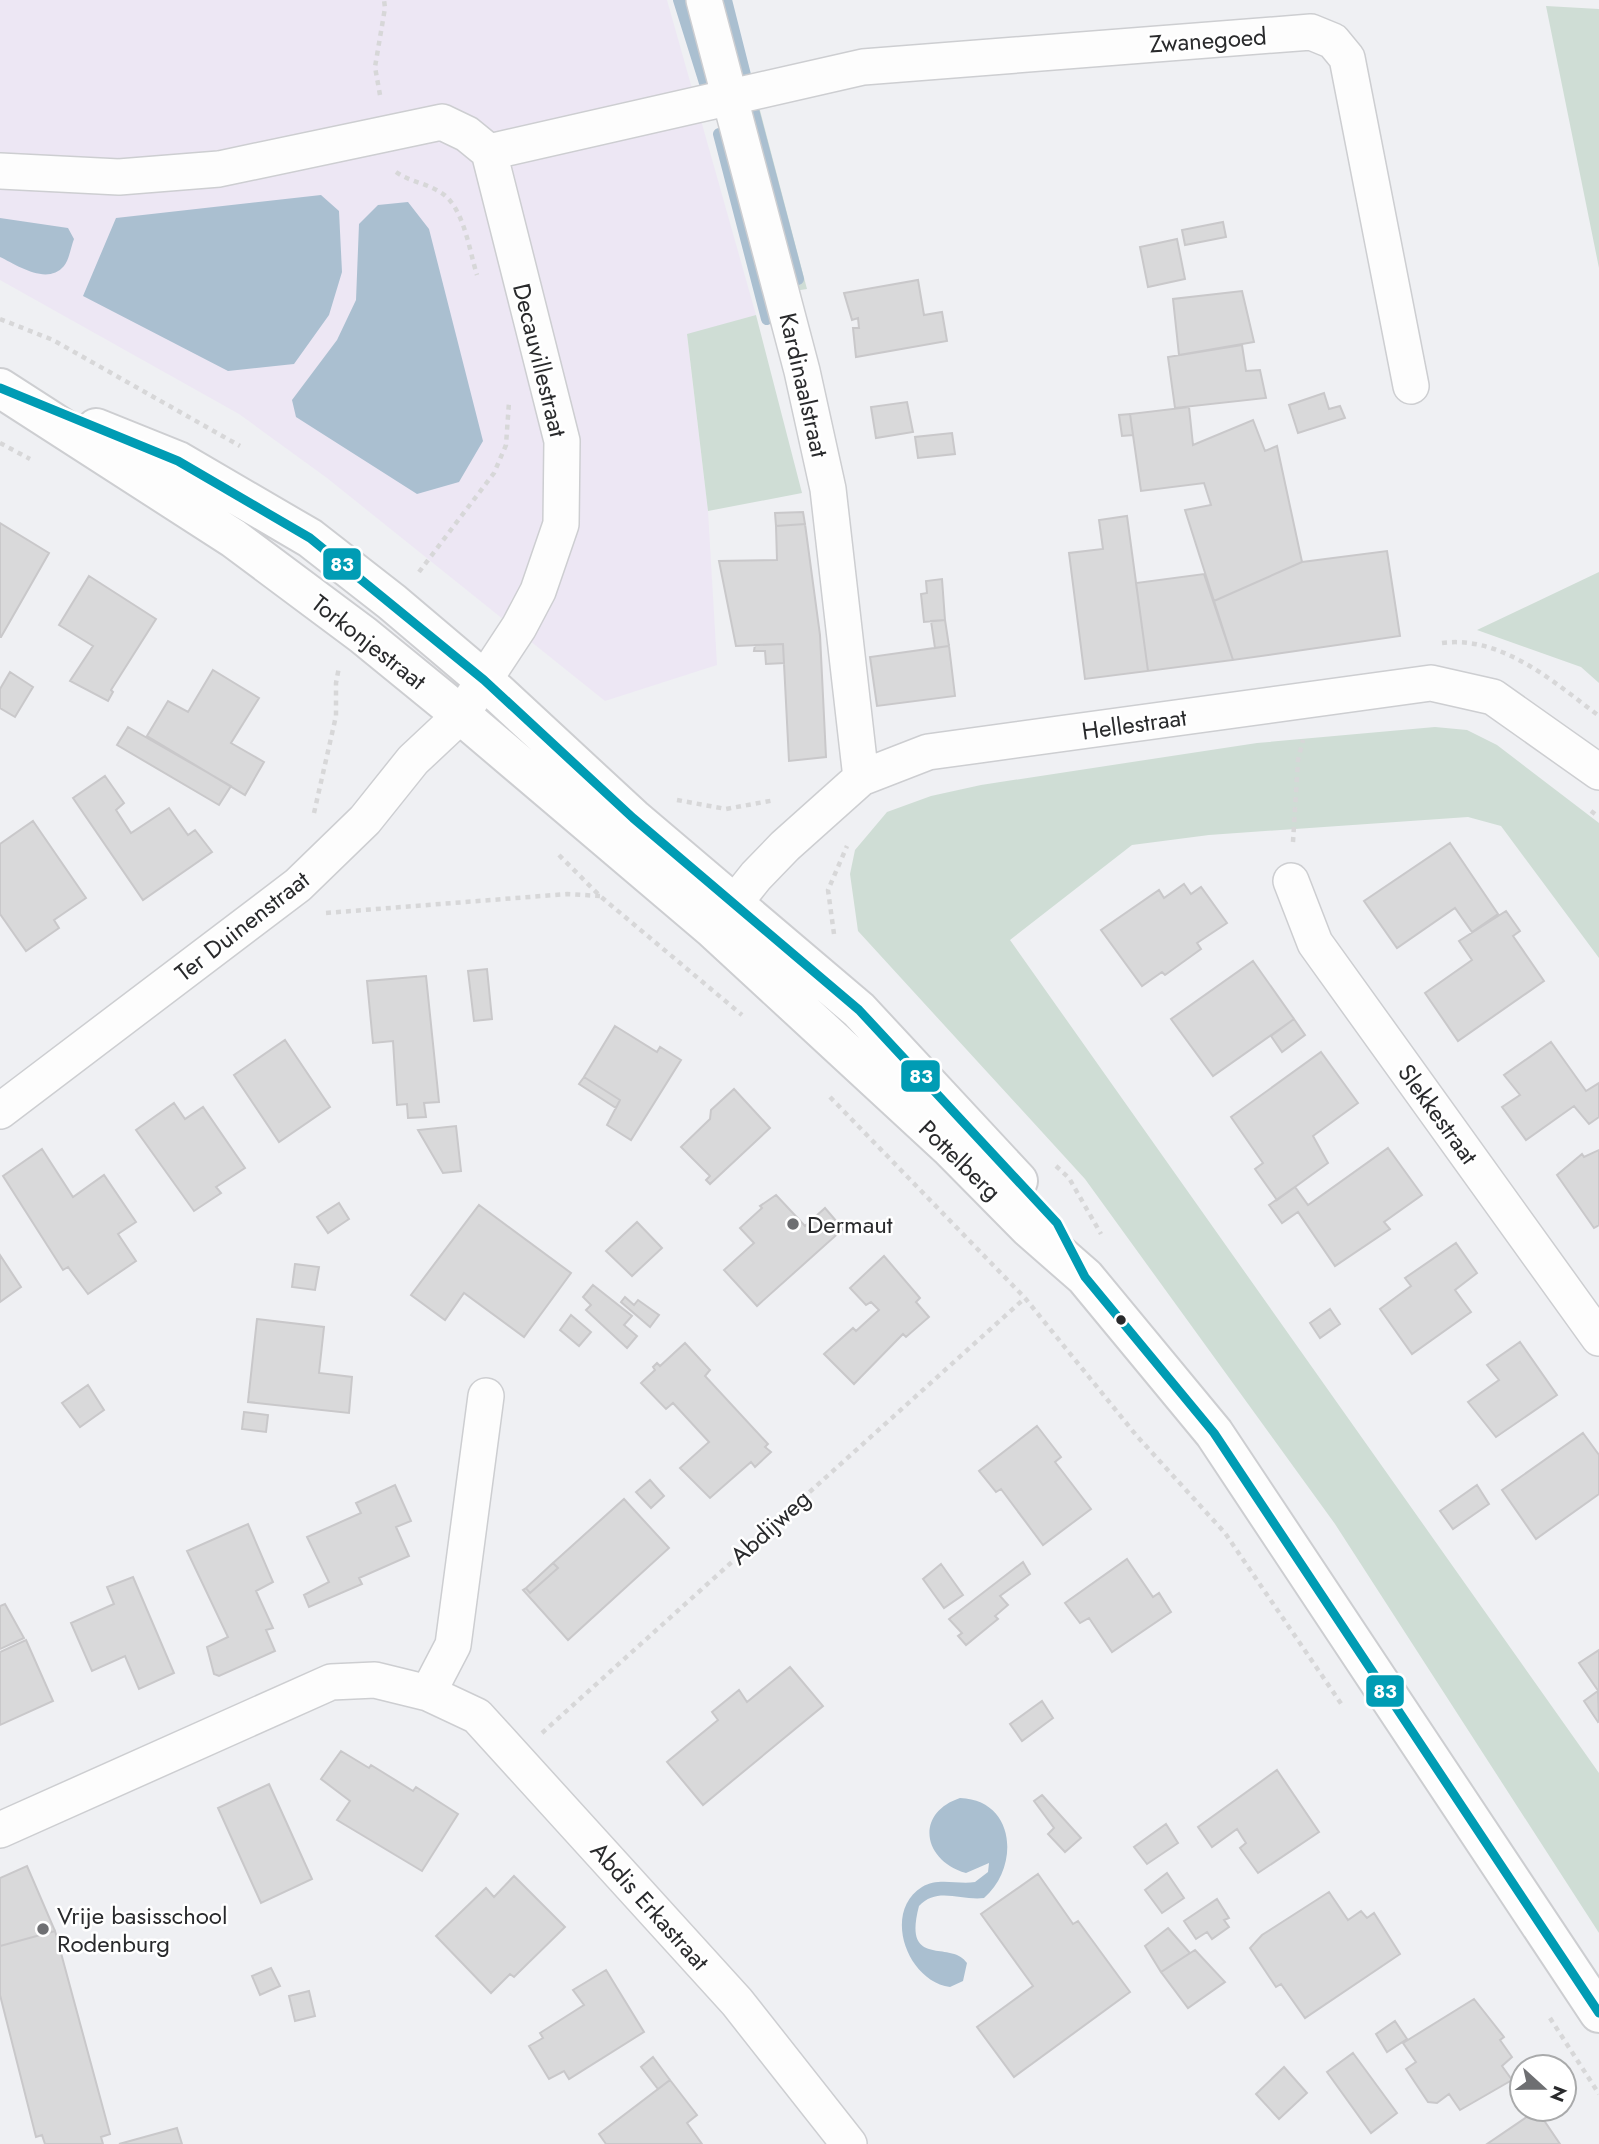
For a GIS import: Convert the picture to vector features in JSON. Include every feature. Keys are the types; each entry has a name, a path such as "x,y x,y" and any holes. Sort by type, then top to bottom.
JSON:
{"main road":[{"name":"Torkonjestraat","path":"0,388 178,461 310,538 392,602 484,680 633,818 723,916"},
{"name":"Torkonjestraat","path":"0,388 233,538 351,650 461,715 723,916"},
{"name":"Pottelberg","path":"723,916 1029,1228 1085,1277 1214,1433 1599,2013"}],"street":[{"name":"Kardinaalstraat","path":"704,0 802,371 828,489 861,778"},
{"name":"Zwanegoed","path":"729,97 891,64 1311,32 1333,41 1348,58 1411,386"},
{"path":"0,171 119,177 219,169 442,122 467,134 489,152 729,97"},
{"name":"Decauvillestraat","path":"461,715 519,627 538,591 561,524 562,440 489,152"},
{"name":"Hellestraat","path":"723,916 785,846 861,778 928,752 1431,683 1493,697 1599,772"},
{"name":"Ter Duinenstraat","path":"0,1111 298,885 365,820 413,760 461,715"},
{"name":"Slekkestraat","path":"1291,881 1315,943 1599,1338"},
{"path":"428,1693 453,1645 486,1396"},
{"name":"Abdis Erkastraat","path":"0,1830 331,1682 375,1680 428,1693 477,1716 737,2002 849,2144"}],"path":[{"path":"392,602 494,473 506,445 510,397"},
{"path":"311,824 337,716 336,683 351,650"},
{"path":"1290,737 1304,736 1298,760 1291,881"},
{"path":"666,796 726,809 773,800 784,795"},
{"path":"1589,809 1599,817"},
{"path":"836,946 828,890 851,835"},
{"path":"320,914 567,894 600,896"},
{"path":"687,970 751,1022"},
{"path":"821,1088 1025,1298 1136,1435 1224,1533 1344,1709"},
{"name":"Abdijweg","path":"515,1757 1025,1298"},
{"path":"1543,2008 1599,2094"}],"shaded area":[{"path":"0,0 667,0 756,315 687,335 708,511 717,665 605,701 327,478 239,414 0,280"},
{"path":"718,0 731,0 807,289 794,291"},
{"path":"1546,6 1599,9 1599,268"},
{"path":"756,315 802,493 708,511 687,334"},
{"path":"1599,572 1599,683 1581,667 1477,630"},
{"path":"1435,727 1467,730 1497,745 1599,823 1599,958 1501,826 1468,817 1209,835 1132,845 1010,940 1599,1773 1599,1933 1335,1524 1085,1179 858,931 850,874 855,850 887,812 931,796 981,785 1257,743"}],"water":[{"path":"321,195 339,211 342,272 329,315 294,364 228,371 83,296 116,218"},
{"path":"408,202 429,229 483,441 459,482 417,494 296,417 292,400 337,340 356,300 359,224 378,205"},
{"path":"0,218 68,228 74,239 64,266 57,272 41,274 23,269 0,257"},
{"path":"960,1798 979,1802 992,1810 1002,1822 1007,1837 1007,1853 996,1885 984,1898 941,1895 926,1900 919,1906 916,1926 917,1939 922,1946 960,1956 967,1963 963,1981 950,1987 935,1982 922,1972 905,1944 902,1928 903,1912 910,1898 922,1887 935,1882 975,1882 988,1872 989,1863 966,1873 951,1867 933,1848 930,1836 936,1814"}],"building":[{"path":"1223,222 1226,237 1185,245 1182,230"},
{"path":"1177,239 1185,279 1148,287 1140,247"},
{"path":"918,280 924,315 942,312 947,341 856,357 853,328 859,328 858,318 852,320 844,293"},
{"path":"1242,291 1254,342 1179,355 1173,299"},
{"path":"1242,345 1246,371 1260,370 1266,398 1175,408 1168,357"},
{"path":"1324,393 1329,409 1340,406 1345,418 1298,433 1289,405"},
{"path":"907,402 913,432 876,438 871,407"},
{"path":"1189,407 1193,445 1253,420 1265,451 1277,446 1302,562 1214,601 1185,510 1211,505 1204,483 1141,491 1130,414"},
{"path":"1130,414 1133,435 1122,436 1119,415"},
{"path":"952,433 955,454 918,458 915,437"},
{"path":"803,512 805,524 776,526 775,513"},
{"path":"1127,516 1148,671 1085,679 1069,553 1103,549 1099,520"},
{"path":"0,523 49,553 1,637 0,637"},
{"path":"805,524 820,635 826,757 789,761 783,644 736,646 719,561 777,560 776,526"},
{"path":"1387,551 1400,636 1233,660 1214,601 1302,562"},
{"path":"1204,574 1233,660 1148,671 1136,583"},
{"path":"89,576 156,619 111,690 113,692 108,701 70,681 93,646 59,625"},
{"path":"942,579 945,620 924,622 921,594 927,593 926,581"},
{"path":"945,620 949,646 935,648 931,621"},
{"path":"783,644 784,663 766,664 765,651 754,651 755,645"},
{"path":"949,646 955,696 877,706 870,657"},
{"path":"213,670 259,698 231,743 264,762 245,795 147,736 168,701 188,712"},
{"path":"10,672 33,687 15,717 0,708 0,689"},
{"path":"128,727 231,786 219,805 117,745"},
{"path":"105,776 124,803 116,810 131,833 169,808 188,835 195,830 212,852 143,900 73,798"},
{"path":"33,821 86,898 54,920 59,928 26,951 0,914 0,844"},
{"path":"1450,843 1498,914 1472,932 1455,908 1397,948 1364,901"},
{"path":"1184,884 1191,894 1201,887 1227,923 1197,943 1201,949 1165,975 1162,972 1142,986 1101,930 1159,890 1164,898"},
{"path":"1506,911 1520,931 1513,936 1544,981 1458,1041 1425,993 1472,960 1459,941"},
{"path":"1253,961 1294,1019 1213,1076 1171,1019"},
{"path":"487,969 492,1019 474,1021 468,971"},
{"path":"426,976 439,1102 424,1103 426,1117 408,1118 407,1104 397,1105 393,1041 373,1043 367,981"},
{"path":"1294,1019 1305,1035 1282,1052 1271,1036"},
{"path":"615,1026 657,1052 660,1047 681,1060 631,1140 607,1125 620,1100 584,1077"},
{"path":"285,1040 330,1107 279,1142 234,1075"},
{"path":"1551,1042 1586,1091 1599,1083 1599,1117 1589,1124 1574,1106 1526,1140 1502,1107 1520,1095 1504,1075"},
{"path":"1321,1052 1358,1103 1313,1136 1328,1163 1277,1200 1255,1169 1263,1163 1231,1117"},
{"path":"584,1077 620,1100 616,1108 579,1084"},
{"path":"734,1089 770,1128 710,1184 706,1180 710,1176 681,1147 710,1119 711,1110"},
{"path":"174,1103 185,1119 203,1107 245,1168 216,1187 221,1193 194,1211 136,1130"},
{"path":"456,1126 461,1171 443,1173 418,1130"},
{"path":"1388,1148 1422,1195 1384,1222 1390,1229 1335,1266 1298,1212 1282,1223 1269,1205 1295,1187 1308,1205"},
{"path":"42,1149 73,1197 104,1175 136,1222 118,1234 136,1261 88,1294 68,1267 63,1270 3,1176"},
{"path":"1599,1150 1599,1225 1594,1228 1557,1175 1582,1154 1584,1157"},
{"path":"776,1195 805,1226 825,1208 843,1229 757,1306 724,1270 754,1243 740,1228 762,1208 760,1206"},
{"path":"339,1203 349,1219 328,1233 317,1217"},
{"path":"479,1205 571,1273 524,1337 464,1293 445,1320 411,1295"},
{"path":"637,1222 662,1248 632,1276 606,1251"},
{"path":"1456,1243 1477,1273 1455,1290 1471,1312 1412,1354 1380,1309 1411,1286 1405,1278"},
{"path":"0,1255 21,1287 0,1302"},
{"path":"884,1256 920,1298 916,1302 929,1317 906,1337 903,1334 854,1384 824,1354 853,1328 856,1331 879,1310 871,1302 866,1305 850,1288"},
{"path":"295,1264 319,1267 315,1290 292,1287"},
{"path":"593,1285 632,1316 624,1325 637,1336 627,1348 586,1310 591,1305 583,1297"},
{"path":"625,1297 634,1305 638,1300 659,1315 650,1327 621,1302"},
{"path":"1330,1309 1340,1324 1320,1338 1310,1323"},
{"path":"571,1315 591,1332 579,1346 560,1330"},
{"path":"257,1319 324,1327 319,1373 352,1377 349,1413 248,1402"},
{"path":"1520,1342 1557,1395 1496,1437 1468,1402 1499,1380 1487,1365"},
{"path":"685,1343 710,1370 705,1376 768,1444 765,1447 771,1452 755,1467 751,1462 710,1498 680,1468 709,1442 673,1403 666,1409 641,1383 655,1370 653,1367 657,1363 660,1366"},
{"path":"88,1385 104,1410 80,1427 62,1403"},
{"path":"244,1412 268,1415 266,1432 242,1429"},
{"path":"1037,1426 1061,1457 1055,1462 1091,1509 1043,1545 1001,1489 996,1492 979,1471"},
{"path":"1583,1433 1599,1455 1599,1494 1536,1539 1502,1490"},
{"path":"650,1480 664,1496 651,1508 636,1492"},
{"path":"395,1485 411,1521 396,1527 409,1556 359,1578 362,1584 309,1607 304,1595 329,1582 307,1537 361,1513 356,1503"},
{"path":"1477,1485 1489,1504 1453,1529 1440,1511"},
{"path":"624,1499 669,1548 568,1640 523,1590 526,1588 530,1593 558,1568 553,1563"},
{"path":"248,1524 273,1582 256,1591 273,1628 266,1630 275,1651 219,1676 214,1674 207,1647 228,1637 187,1551"},
{"path":"1127,1559 1153,1597 1159,1593 1171,1612 1112,1652 1089,1618 1080,1623 1065,1603"},
{"path":"1023,1562 1030,1574 1000,1596 1008,1605 995,1616 998,1619 966,1645 958,1636 962,1633 949,1619"},
{"path":"553,1563 558,1568 530,1593 526,1588"},
{"path":"941,1564 963,1595 944,1608 923,1579"},
{"path":"133,1577 174,1673 139,1689 125,1656 92,1671 71,1623 114,1604 107,1587"},
{"path":"5,1604 24,1638 0,1649 0,1606"},
{"path":"26,1640 53,1701 0,1725 0,1652"},
{"path":"1599,1650 1599,1692 1579,1663"},
{"path":"790,1667 823,1706 703,1805 667,1762 718,1720 712,1712 739,1690 747,1702"},
{"path":"1598,1691 1599,1721 1598,1722 1584,1701"},
{"path":"1042,1701 1053,1718 1022,1741 1010,1724"},
{"path":"341,1751 369,1768 371,1765 413,1791 416,1787 458,1814 422,1871 337,1820 350,1801 321,1779"},
{"path":"1277,1770 1319,1832 1258,1873 1240,1848 1246,1843 1237,1829 1212,1847 1198,1827"},
{"path":"269,1784 312,1879 261,1903 218,1808"},
{"path":"1042,1795 1081,1838 1065,1852 1048,1834 1054,1828 1034,1801"},
{"path":"1166,1824 1178,1843 1147,1864 1134,1847"},
{"path":"27,1866 55,1931 0,1946 0,1878"},
{"path":"1167,1873 1184,1898 1162,1913 1145,1890"},
{"path":"1038,1874 1073,1924 1078,1921 1130,1992 1014,2077 977,2027 1033,1986 981,1914"},
{"path":"514,1876 565,1927 514,1977 510,1974 491,1993 436,1936 486,1888 494,1897"},
{"path":"1329,1892 1348,1920 1361,1911 1367,1918 1374,1913 1400,1954 1305,2018 1281,1984 1276,1987 1250,1948 1262,1935"},
{"path":"1217,1899 1229,1918 1224,1920 1229,1927 1212,1939 1207,1932 1196,1939 1184,1921"},
{"path":"1168,1928 1190,1953 1161,1972 1145,1946"},
{"path":"55,1931 110,2134 101,2137 103,2144 45,2144 42,2135 36,2137 0,1995 0,1946"},
{"path":"1195,1950 1225,1982 1188,2008 1161,1972"},
{"path":"271,1968 280,1986 260,1995 252,1976"},
{"path":"606,1970 644,2032 569,2079 564,2071 549,2079 529,2046 543,2038 540,2033 584,2005 573,1990"},
{"path":"309,1991 315,2016 295,2021 289,1996"},
{"path":"1474,1999 1504,2037 1500,2040 1509,2053 1508,2061 1502,2066 1508,2074 1508,2082 1460,2110 1449,2094 1437,2103 1428,2102 1406,2069 1416,2062 1403,2043"},
{"path":"1395,2021 1407,2039 1387,2052 1376,2034"},
{"path":"1353,2053 1397,2113 1371,2133 1327,2072"},
{"path":"653,2057 670,2080 658,2089 641,2067"},
{"path":"1284,2067 1307,2093 1279,2119 1256,2094"},
{"path":"670,2080 697,2115 687,2123 702,2144 606,2144 599,2134"},
{"path":"1518,2123 1546,2123 1560,2144 1487,2144"},
{"path":"177,2128 182,2144 119,2144"}],"waterway":[{"path":"679,0 705,83"},
{"path":"726,0 746,79"},
{"path":"751,102 798,279"},
{"path":"719,134 767,319"}],"transit line":[{"name":"83","path":"0,388 178,461 310,538 484,680 633,818 859,1010 1057,1223 1085,1277 1214,1433 1599,2013"}],"place":[{"name":"Dermaut","path":"793,1224"},
{"name":"Vrije basisschool Rodenburg","path":"43,1929"}]}
